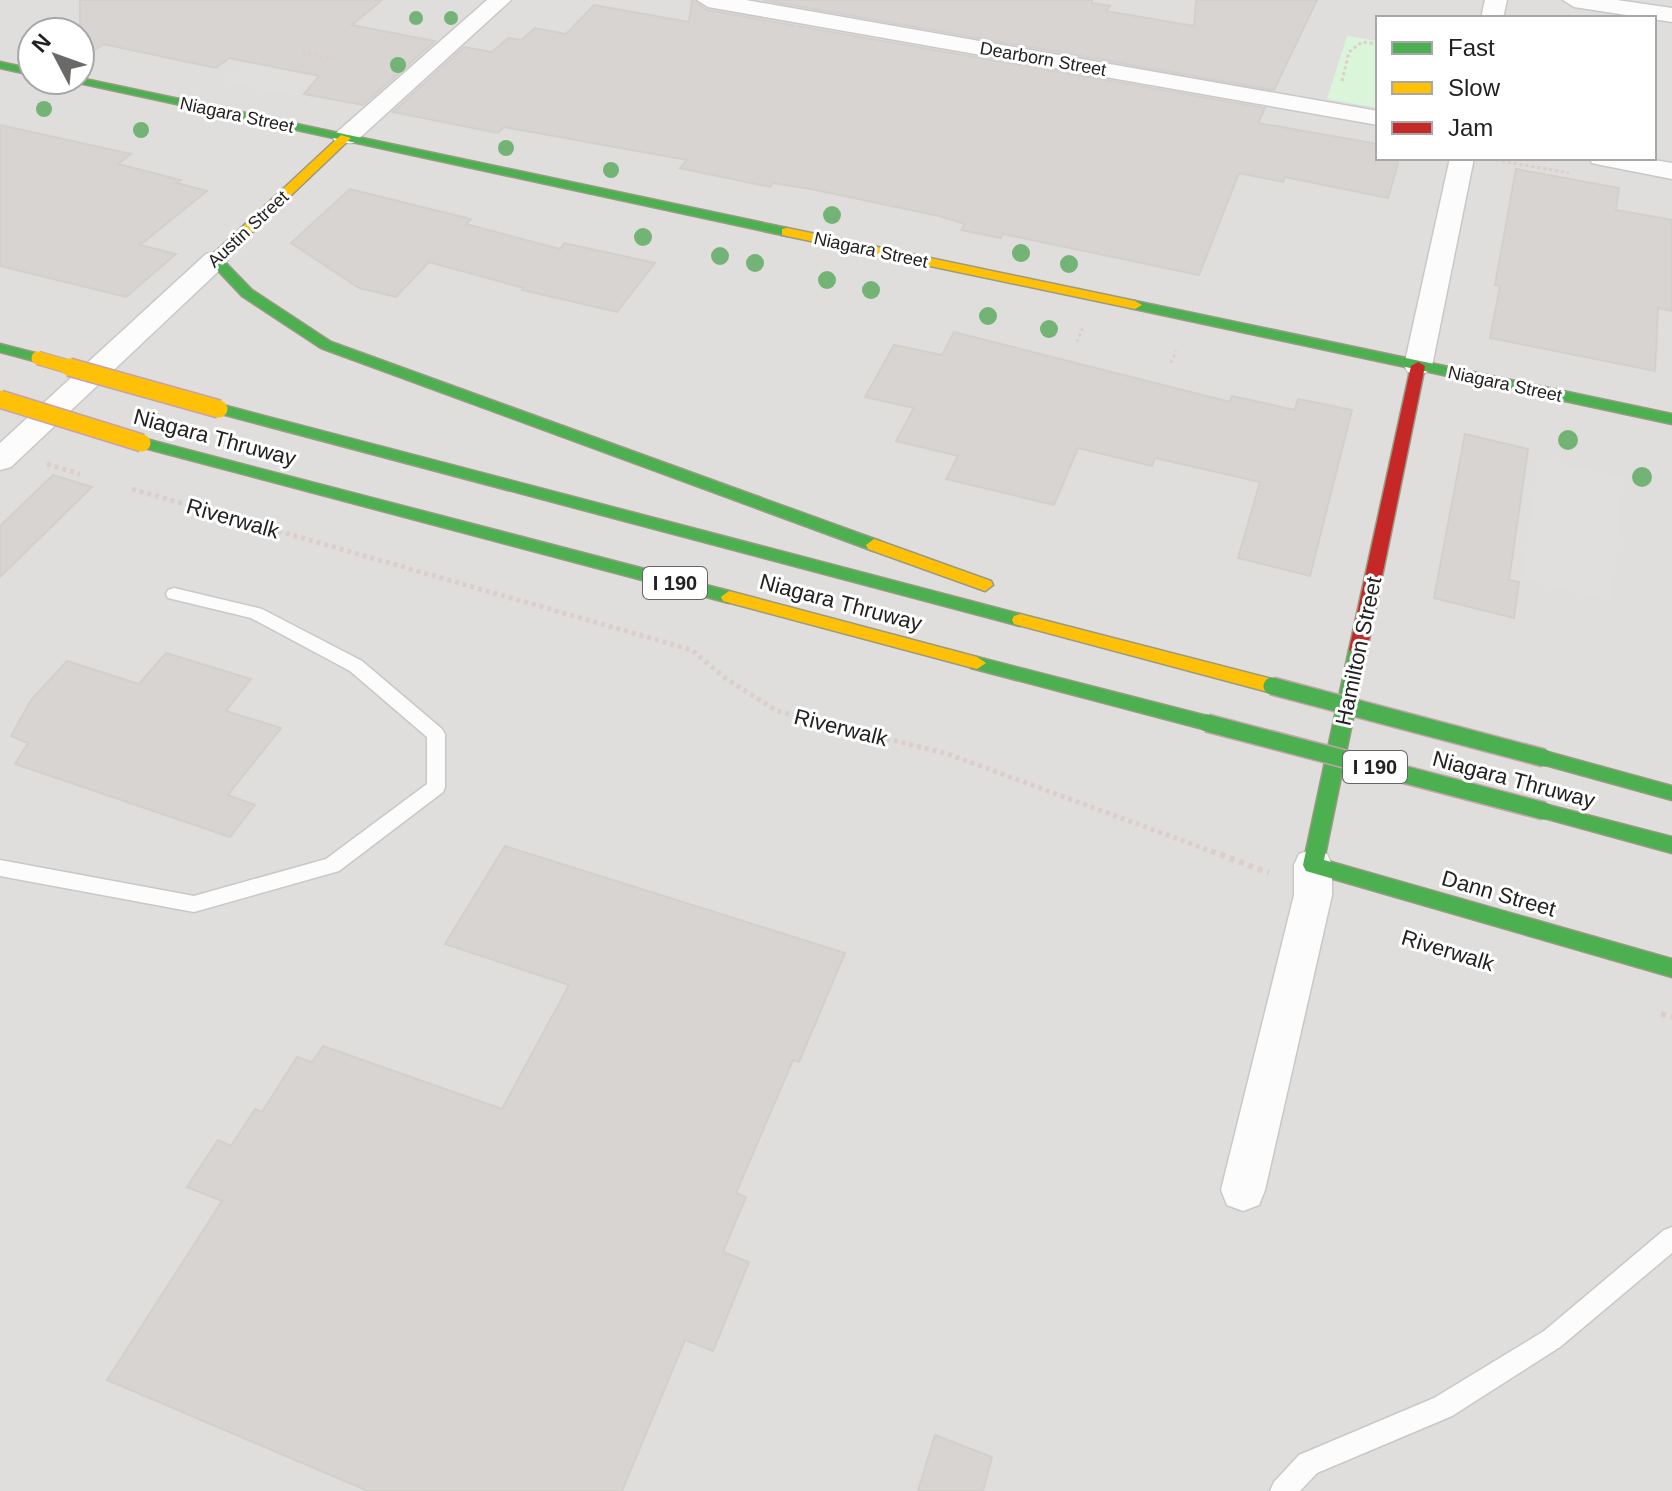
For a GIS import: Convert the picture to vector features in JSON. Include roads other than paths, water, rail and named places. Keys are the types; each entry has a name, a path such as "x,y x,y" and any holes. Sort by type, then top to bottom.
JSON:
{"main road":[{"name":"Niagara Street","path":"96,85 1672,419"},
{"name":"Austin Street","path":"215,260 345,138"},
{"path":"215,260 247,293 326,345 1009,594"},
{"name":"Niagara Thruway","path":"0,348 219,409 1672,793"},
{"name":"Hamilton Street","path":"1313,880 1418,366"},
{"name":"Niagara Thruway","path":"0,399 142,443 1672,845"},
{"path":"1037,605 1192,665"},
{"name":"Dann Street","path":"1313,880 1672,968"}],"street":[{"name":"Austin Street","path":"345,138 500,0"},
{"name":"Dearborn Street","path":"708,0 1376,118"},
{"path":"1574,0 1672,15"},
{"name":"Hamilton Street","path":"1418,366 1462,160"},
{"path":"1612,160 1672,171"},
{"name":"Austin Street","path":"4,457 215,260"},
{"name":"Hamilton Street","path":"1243,1190 1313,880"}],"lane":[{"path":"0,868 194,904 332,865 436,787 436,734 356,666 256,613 174,594"},
{"path":"1283,1491 1308,1464 1443,1407 1552,1339 1672,1238"}]}
